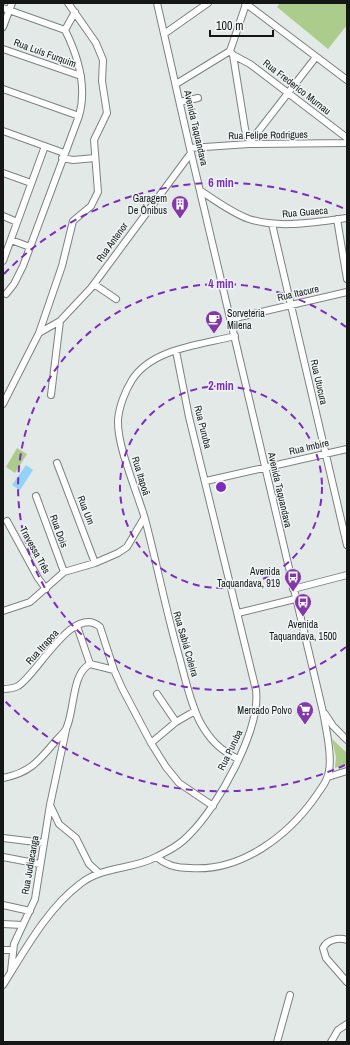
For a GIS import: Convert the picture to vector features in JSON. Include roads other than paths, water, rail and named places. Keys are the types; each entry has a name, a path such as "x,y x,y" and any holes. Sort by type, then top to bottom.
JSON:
{"street":[{"path":"3,27 12,3"},
{"path":"3,404 38,333 62,266 73,221 91,206 98,192 94,140 107,113 102,81 103,60 96,43 68,3"},
{"name":"Avenida Taquandava","path":"157,3 295,599 323,712 329,752 328,777"},
{"path":"164,34 208,3"},
{"path":"316,57 250,142 245,129 231,53 245,4 347,80"},
{"path":"3,8 65,30"},
{"path":"6,294 14,284 30,247 79,116 83,100 81,76 65,30 75,12"},
{"name":"Rua Luís Furquim","path":"3,49 81,76"},
{"path":"176,84 231,53"},
{"name":"Rua Frederico Murnau","path":"231,53 244,59 347,138"},
{"path":"3,90 79,116"},
{"path":"180,102 198,98"},
{"path":"3,131 45,146 73,160 95,158"},
{"name":"Rua Felipe Rodrigues","path":"190,150 250,142 347,143"},
{"path":"3,261 45,146"},
{"name":"Rua Antenor","path":"38,333 60,321 94,284 190,150"},
{"path":"3,173 31,184"},
{"name":"Rua Guaeca","path":"201,192 249,219 272,224 286,225 347,218"},
{"path":"3,216 17,222"},
{"path":"337,219 347,279"},
{"name":"Rua Utucura","path":"272,224 347,545"},
{"path":"11,240 30,247"},
{"path":"94,284 116,299"},
{"name":"Rua Itacure","path":"231,319 347,292"},
{"path":"51,395 60,321"},
{"name":"Rua Itapoã","path":"144,518 125,459 120,435 119,415 126,390 139,372 157,359 176,351 235,336"},
{"name":"Rua Puruba","path":"3,985 38,931 59,904 81,883 99,872 131,866 157,857 174,848 190,835 213,806 238,759 251,729 257,701 238,613 190,417 176,351"},
{"path":"3,393 10,390"},
{"name":"Rua Imbire","path":"206,482 347,449"},
{"name":"Rua Um","path":"57,463 95,563"},
{"name":"Rua Dois","path":"36,496 64,572"},
{"path":"3,611 16,608 30,602 64,572 95,563 118,554 127,547 144,518"},
{"name":"Rua Sabiá Coleira","path":"144,518 164,604 195,711 207,734 215,744 223,751 238,759"},
{"name":"Travessa Três","path":"7,521 38,578 46,589"},
{"path":"293,589 347,575"},
{"path":"238,613 295,599"},
{"path":"90,664 77,626 89,622 95,623 100,627 114,670 131,707 151,743 179,783 213,806"},
{"name":"Rua Itrapoa","path":"3,690 18,686 27,679 56,643 77,626"},
{"path":"90,664 114,670"},
{"path":"3,778 15,776 38,762 66,728 80,674 90,664"},
{"path":"157,694 176,722"},
{"path":"151,743 176,722 195,711"},
{"path":"323,712 333,726 347,740"},
{"name":"Rua Judiacanga","path":"11,971 13,950 22,924 30,911 34,899 50,805 66,728"},
{"path":"157,857 168,865 202,869 225,866 239,860 267,845 293,824 309,806 328,777 347,771"},
{"path":"50,805 59,824 76,838 89,864 99,872"},
{"path":"3,838 44,843"},
{"path":"3,857 40,864"},
{"path":"3,905 30,911"},
{"path":"3,924 22,924"},
{"path":"347,940 341,938 327,942 323,948 326,958 347,982"},
{"path":"3,950 13,950"},
{"path":"278,1042 290,995"},
{"path":"331,1042 338,1030 347,1024"}],"water":[{"path":"26,465 33,470 20,490 12,485"}],"place":[{"name":"Garagem De Ônibus","path":"180,219"},
{"name":"Sorveteria Milena","path":"214,334"},
{"name":"Avenida Taquandava, 919","path":"293,592"},
{"name":"Avenida Taquandava, 1500","path":"303,617"},
{"name":"Mercado Polvo","path":"305,725"}]}
